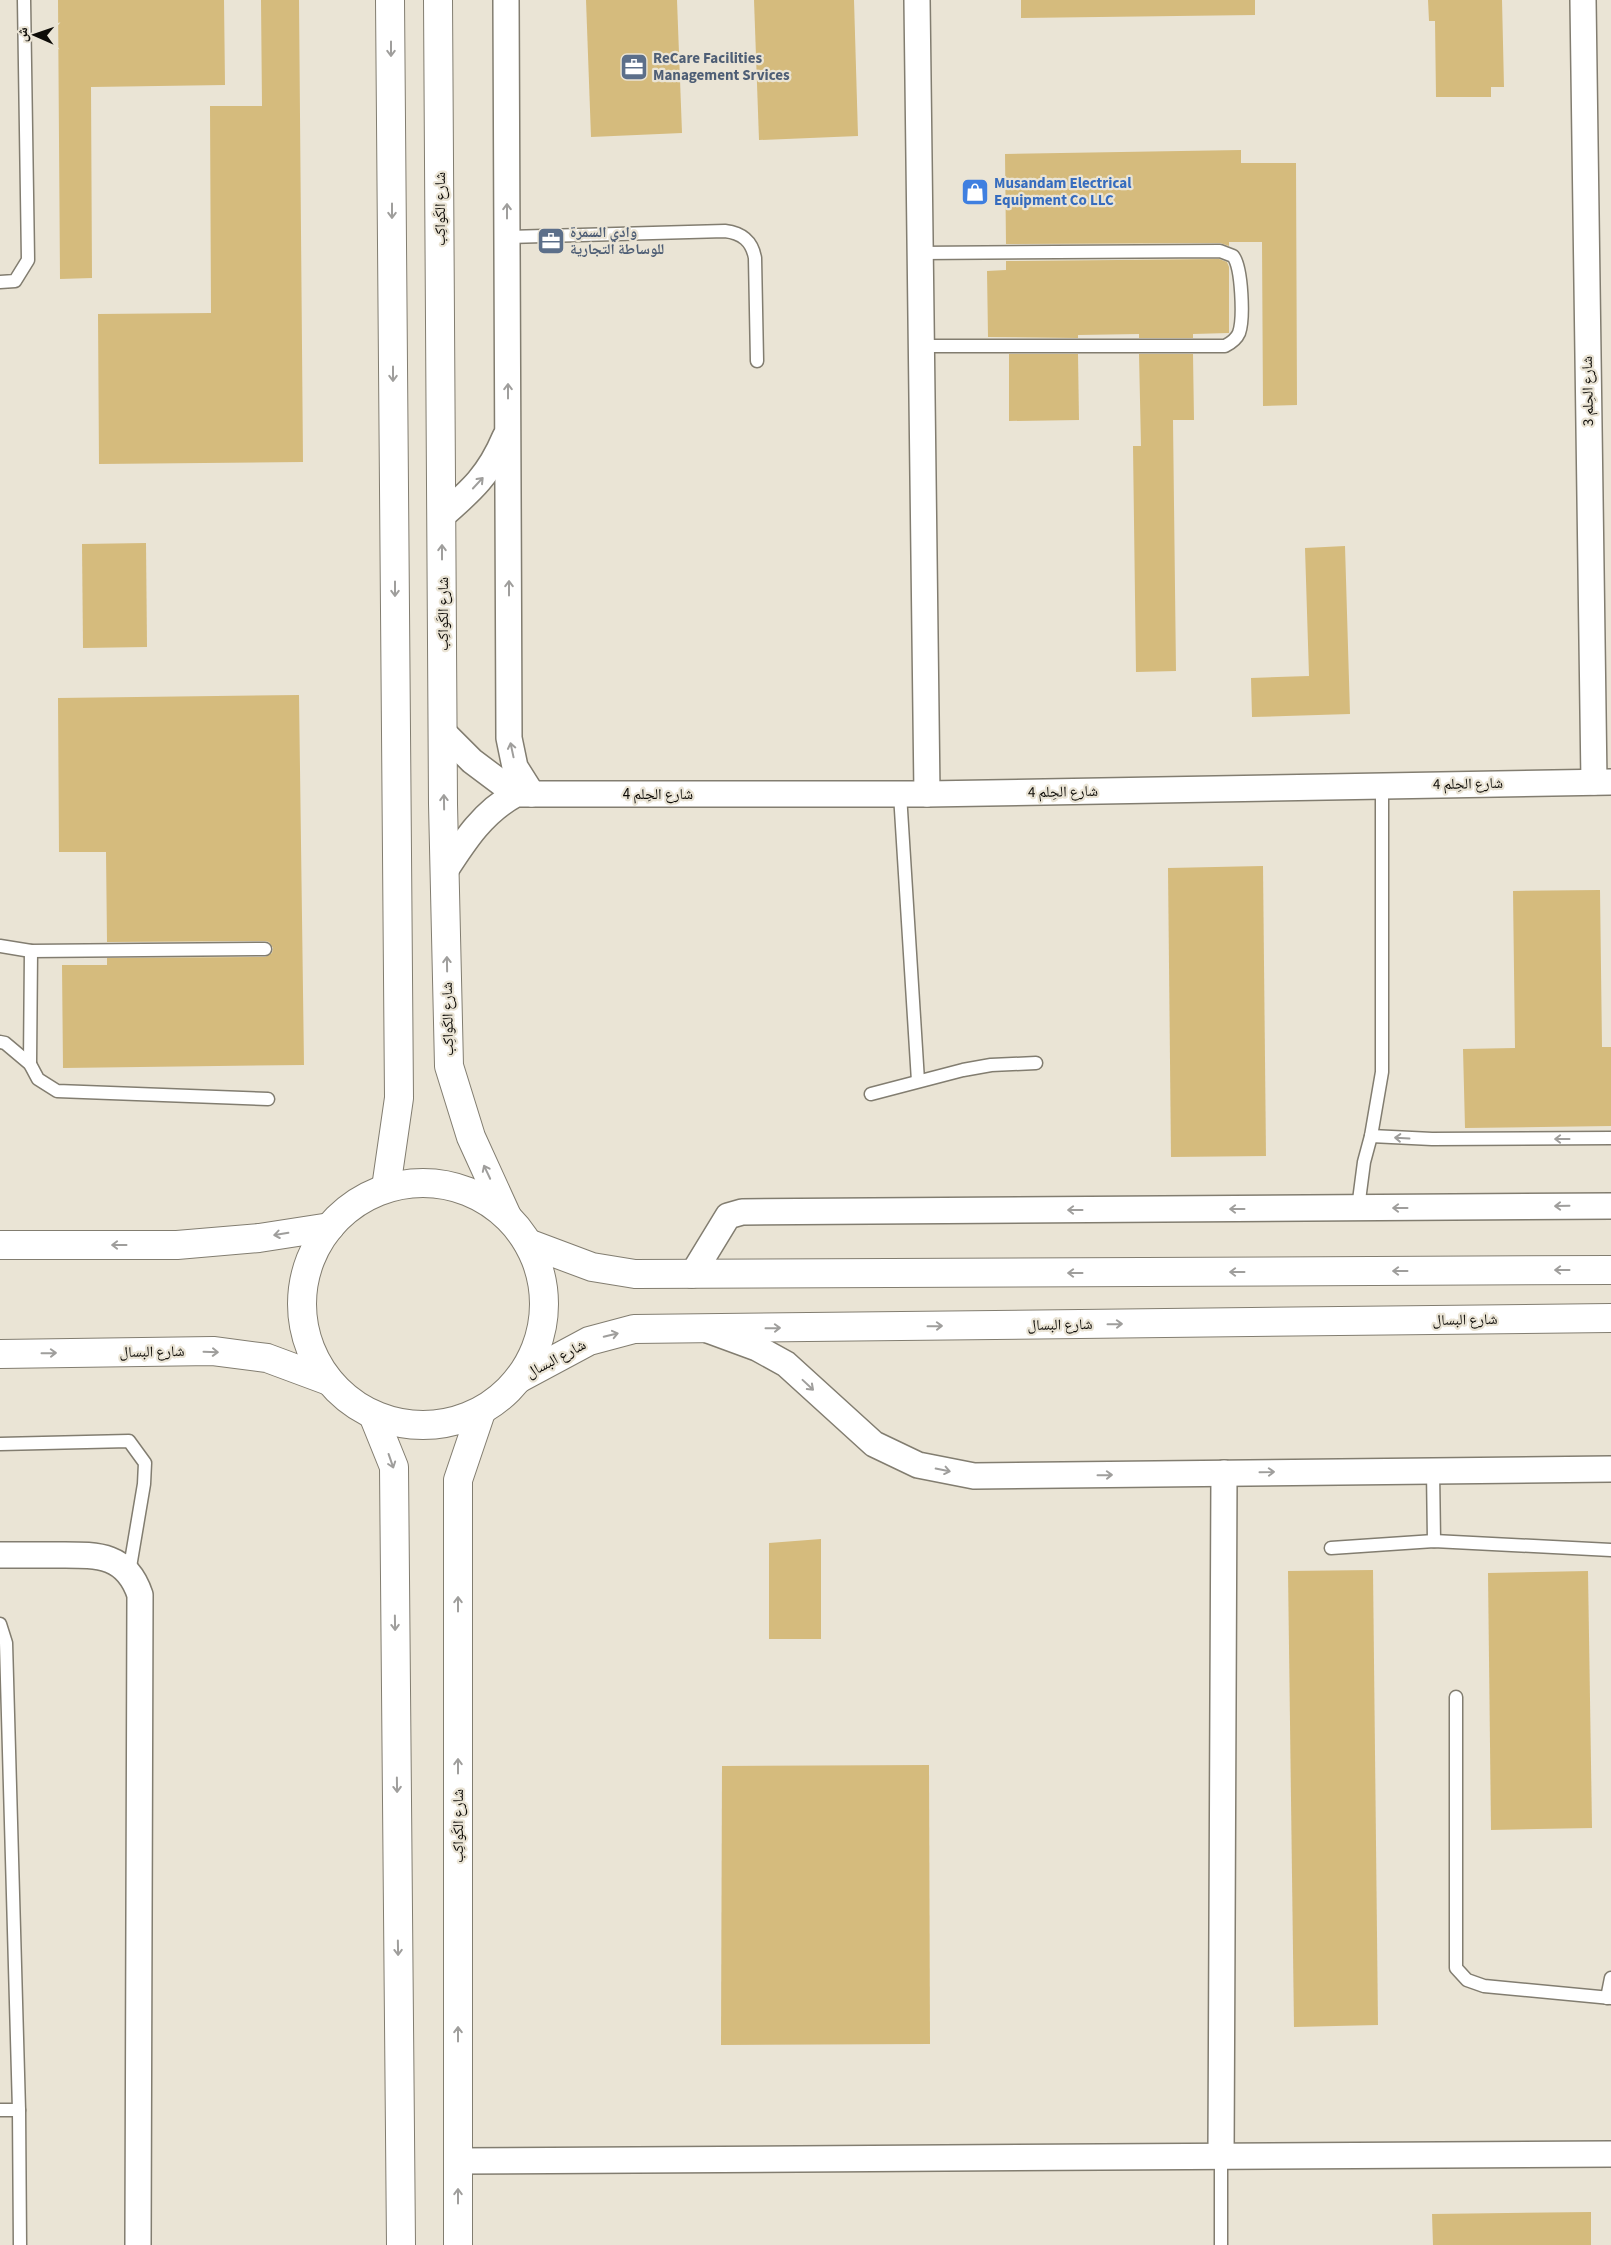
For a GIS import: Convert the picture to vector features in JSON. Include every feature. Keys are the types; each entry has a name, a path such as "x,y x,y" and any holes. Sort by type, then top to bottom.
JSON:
{"street":[{"path":"386,1188 399,1098 390,0"},
{"name":"شارع الكَواكِب","path":"438,0 443,732 449,1066 470,1136 508,1216"},
{"path":"506,0 509,738 515,767 524,794"},
{"path":"917,0 928,794"},
{"name":"شارع الحِلم 3","path":"1583,0 1602,782"},
{"path":"442,516 480,482 496,459 508,431"},
{"path":"443,732 472,761 524,794"},
{"name":"شارع الحِلم 4","path":"524,794 928,794 1602,782"},
{"path":"445,871 469,834 485,815 498,804 524,794"},
{"path":"418,1183 450,1185 481,1197 508,1216 528,1243 540,1270 544,1298 543,1317 534,1354 520,1378 502,1397 481,1412 455,1422 428,1426 400,1424 373,1416 349,1401 329,1381 312,1352 303,1320 303,1287 312,1255 330,1227 358,1202 386,1188 418,1183"},
{"path":"692,1275 728,1216 742,1212 1611,1206"},
{"path":"0,1245 178,1245 259,1238 330,1227"},
{"path":"528,1243 592,1267 635,1274 1611,1270"},
{"name":"شارع البسال","path":"520,1378 589,1341 634,1329 1611,1318"},
{"path":"706,1329 757,1348 786,1364 874,1444 918,1465 974,1476 1611,1469"},
{"name":"شارع البسال","path":"0,1354 214,1351 267,1358 329,1381"},
{"name":"شارع الكَواكِب","path":"458,2245 458,1480 481,1412"},
{"path":"373,1416 394,1467 401,2245"},
{"path":"1221,2156 1224,1473"},
{"path":"0,1555 98,1556 121,1565 130,1573 140,1595 138,2245"},
{"path":"458,2161 1611,2154"}],"lane":[{"path":"0,282 15,281 28,260 24,0"},
{"path":"507,237 725,231 742,236 753,249 755,258 757,360"},
{"path":"920,253 1220,251 1234,256 1240,268 1239,333 1236,339 1225,346 922,346"},
{"path":"1358,1208 1364,1162 1371,1136 1382,1072 1382,786"},
{"path":"900,794 918,1081"},
{"path":"0,946 31,951 265,949"},
{"path":"30,1064 31,951"},
{"path":"0,1042 5,1043 30,1064 38,1079 57,1091 268,1098"},
{"path":"871,1094 977,1067 1036,1063"},
{"path":"1371,1136 1432,1139 1611,1138"},
{"path":"0,1444 130,1441 145,1463 144,1484 130,1573"},
{"path":"1433,1470 1434,1541"},
{"path":"1331,1548 1434,1541 1611,1550"},
{"path":"0,1624 6,1643 19,2110 20,2245"},
{"path":"1456,1697 1456,1968 1467,1980 1484,1986 1609,1998 1611,1978"},
{"path":"0,2110 19,2110"},
{"path":"1221,2156 1221,2245"}],"building":[{"path":"58,0 224,0 225,85 91,87 92,278 60,279"},
{"path":"261,0 299,0 303,462 99,464 98,314 211,313 210,106 262,106"},
{"name":"ReCare Facilities Management Srvices","path":"586,0 677,0 682,133 591,137"},
{"path":"754,0 854,0 858,136 759,140"},
{"path":"1021,0 1255,0 1255,15 1021,18"},
{"path":"1428,0 1502,0 1504,87 1491,87 1491,97 1436,97 1435,21 1429,21"},
{"path":"1241,150 1241,163 1296,163 1297,405 1263,406 1262,242 1229,242 1229,246 1220,243 1006,244 1005,154"},
{"path":"1219,259 1227,262 1229,267 1229,333 1193,334 1193,338 1139,338 1139,334 1078,335 1078,338 988,337 987,271 1006,270 1006,261"},
{"path":"1009,354 1078,354 1079,420 1009,421"},
{"path":"1139,354 1193,354 1194,420 1173,420 1176,671 1136,672 1133,446 1141,446"},
{"path":"146,543 147,647 83,648 82,544"},
{"path":"1345,546 1350,714 1252,717 1251,678 1309,676 1305,548"},
{"path":"299,695 304,1065 63,1068 62,965 107,965 107,958 265,957 272,953 273,948 269,942 265,941 107,942 106,852 59,852 58,698"},
{"path":"1263,866 1266,1156 1171,1157 1168,868"},
{"path":"1600,890 1602,1047 1611,1047 1611,1126 1465,1128 1463,1049 1515,1048 1513,891"},
{"path":"821,1539 821,1639 769,1639 769,1543"},
{"path":"1373,1570 1378,2025 1294,2027 1288,1571"},
{"path":"1588,1571 1592,1828 1491,1830 1488,1573"},
{"path":"929,1765 930,2044 721,2045 722,1766"},
{"path":"1591,2212 1591,2245 1433,2245 1432,2214"}],"place":[{"name":"ReCare Facilities Management Srvices","path":"634,67"},
{"name":"Musandam Electrical Equipment Co LLC","path":"975,192"},
{"name":"وادي السمرة للوساطة التجارية","path":"551,241"}]}
